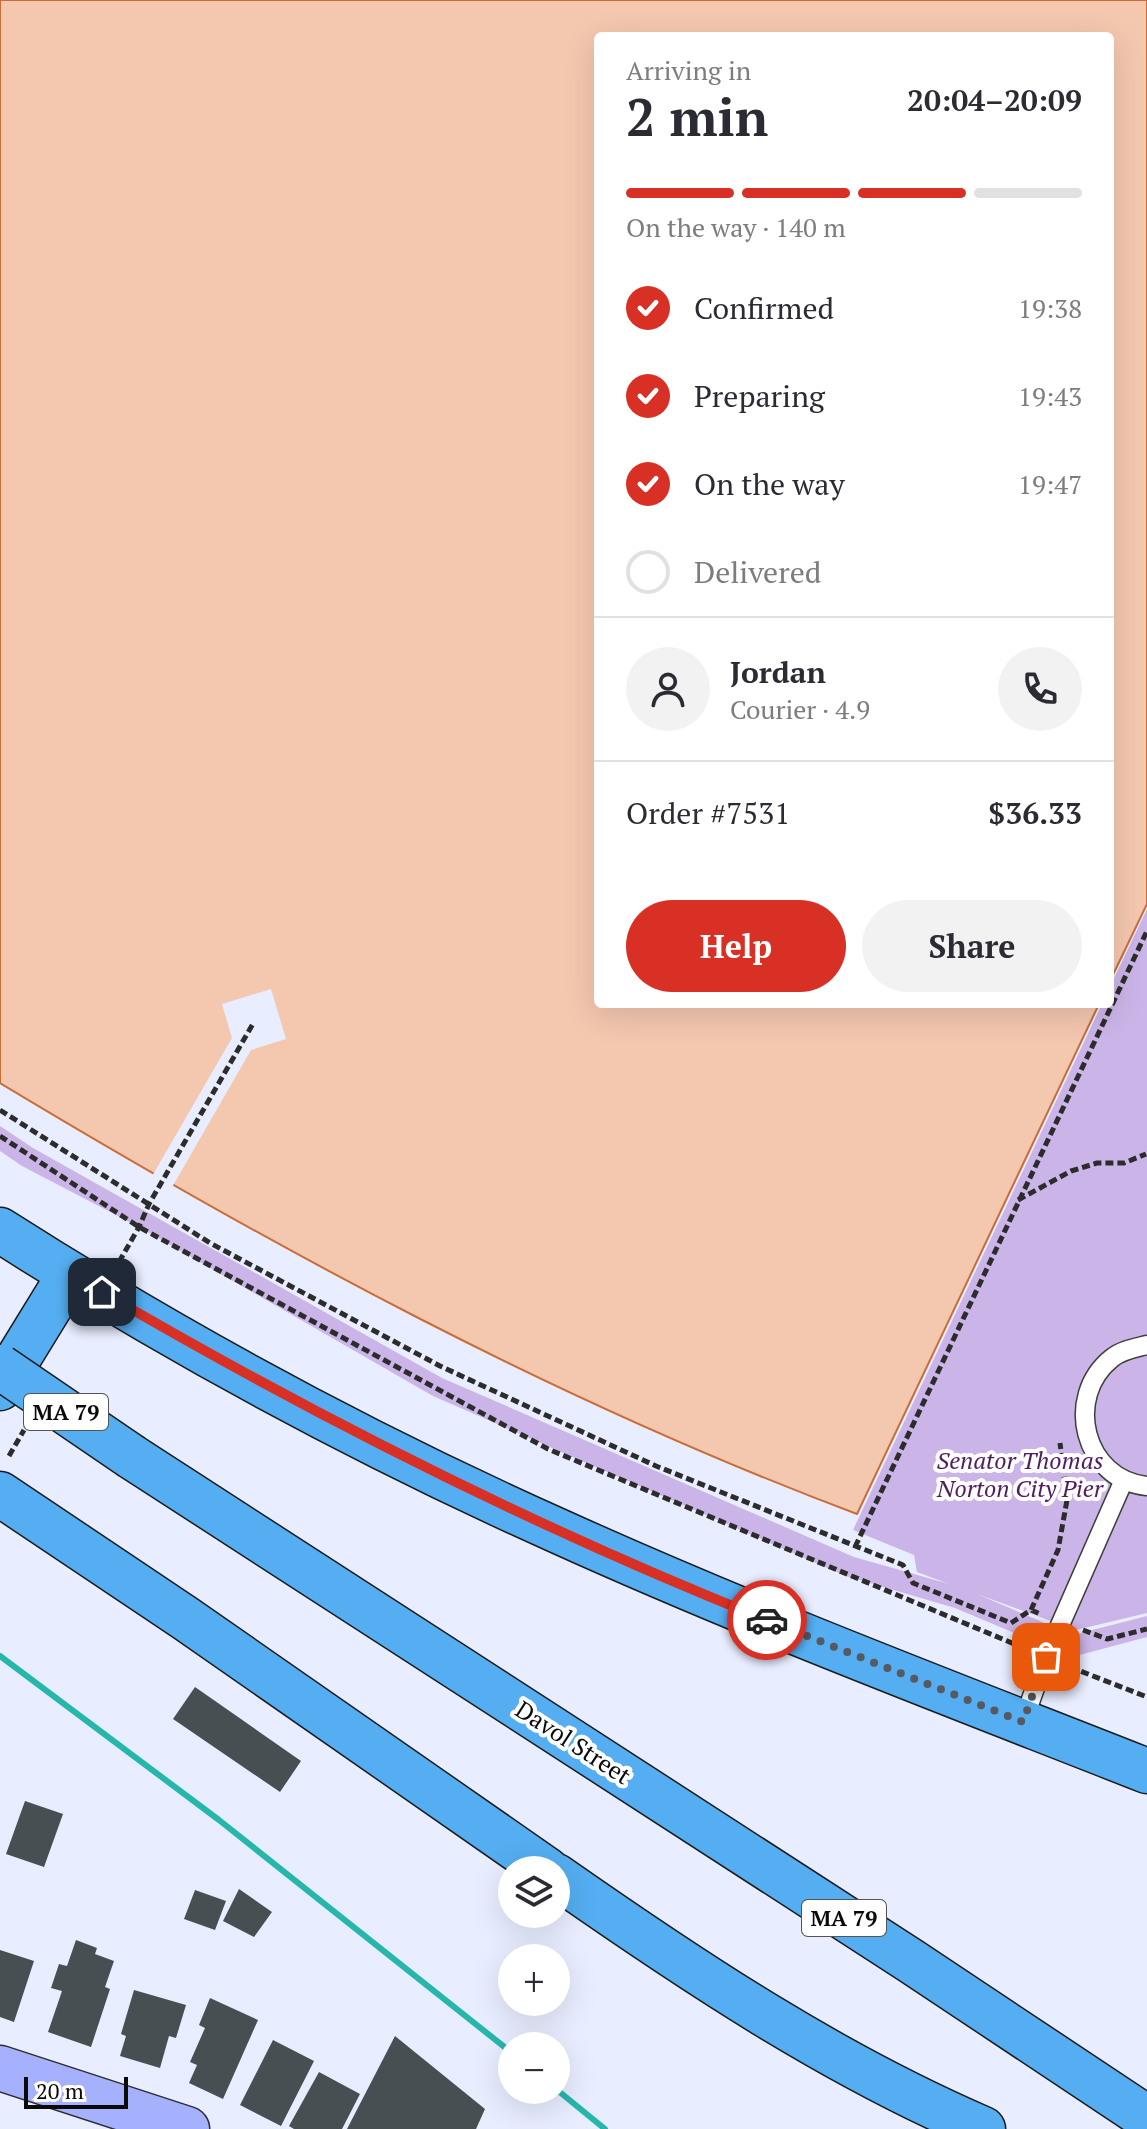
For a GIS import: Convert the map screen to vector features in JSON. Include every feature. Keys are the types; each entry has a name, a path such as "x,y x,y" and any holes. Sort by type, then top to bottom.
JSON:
{"highway":[{"path":"0,1230 70,1274 328,1419 512,1510 729,1605 1147,1771"},
{"path":"0,1388 70,1274"},
{"name":"Davol Street","path":"0,1367 132,1457 911,1961 1147,2118"},
{"path":"0,1494 185,1618 527,1856"},
{"path":"570,1885 795,2034 914,2099 983,2129"}],"main road":[{"path":"0,2068 187,2129"}],"lane":[{"path":"1147,1345 1113,1358 1097,1375 1085,1418 1087,1439 1102,1464 1123,1482 1147,1486"},
{"path":"1023,1722 1046,1657 1123,1482"}],"path":[{"path":"1114,1000 1147,931"},
{"path":"855,1547 1110,1008"},
{"path":"139,1227 149,1204 254,1022"},
{"path":"0,1110 210,1243 440,1366 656,1466 903,1565 913,1583 1011,1623 1031,1610 1107,1639 1147,1629"},
{"path":"0,1136 139,1227 548,1449 1147,1697"},
{"path":"1018,1200 1071,1171 1097,1163 1124,1163 1147,1154"}],"green space":[{"name":"Senator Thomas Norton City Pier","path":"1147,909 1147,1613 1076,1630 977,1594 1073,1635 1147,1616 1147,1637 1072,1657 955,1608 846,1576 433,1396 0,1151 0,1126 33,1148 442,1378 854,1557 949,1584 917,1572 914,1555 853,1530 1100,1008 1114,1008 1114,979"}],"shaded area":[{"path":"0,0 1147,0 1147,904 1114,973 1114,32 594,32 594,1008 1097,1008 857,1514 635,1422 418,1318 207,1204 0,1083"}],"pier":[{"path":"271,989 286,1039 251,1050 171,1189 151,1178 232,1038 222,1004"}],"building":[{"path":"195,1687 301,1761 280,1792 173,1719"},
{"path":"25,1801 63,1814 44,1867 6,1854"},
{"path":"239,1889 272,1912 254,1937 223,1921"},
{"path":"195,1890 226,1901 215,1930 184,1919"},
{"path":"76,1940 97,1948 95,1954 114,1961 105,1987 110,1989 91,2047 48,2032 62,1991 51,1988 59,1964 67,1966"},
{"path":"0,1950 34,1961 14,2022 0,2017"},
{"path":"134,1990 186,2005 176,2038 169,2036 160,2068 120,2056 126,2036 121,2034"},
{"path":"210,1998 258,2020 223,2099 189,2083 197,2065 190,2062 205,2028 199,2025"},
{"path":"395,2036 485,2109 476,2129 347,2129"},
{"path":"273,2040 314,2061 281,2126 240,2105"},
{"path":"319,2072 360,2094 342,2129 294,2129 289,2126"}],"railway":[{"path":"0,1656 219,1820 498,2042"},
{"path":"570,2100 605,2129"}],"way so far":[{"path":"767,1620 1023,1722 1046,1657"}],"route":[{"path":"102,1292 271,1389 440,1475 555,1530 767,1620"}]}
